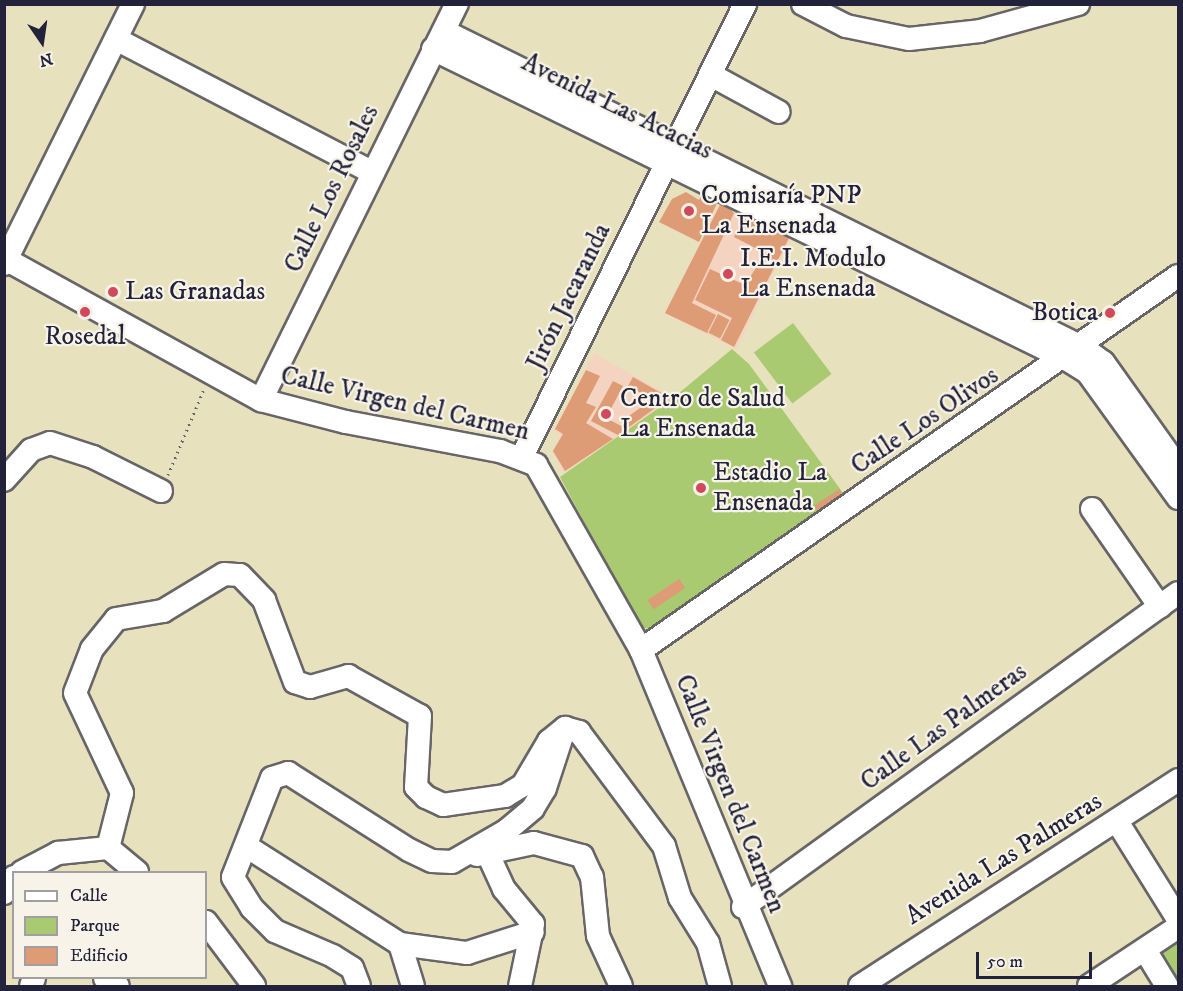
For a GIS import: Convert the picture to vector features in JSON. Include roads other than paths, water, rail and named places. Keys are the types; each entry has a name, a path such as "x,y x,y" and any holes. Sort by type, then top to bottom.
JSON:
{"street":[{"path":"6,262 133,4"},
{"name":"Calle Los Rosales","path":"261,400 457,4"},
{"name":"Jirón Jacaranda","path":"522,457 746,4"},
{"path":"802,4 846,26 909,39 980,31 1078,4"},
{"path":"116,39 372,172"},
{"name":"Avenida Las Acacias","path":"438,40 672,153 1074,353 1103,362 1179,467"},
{"path":"711,75 779,112"},
{"name":"Calle Virgen del Carmen","path":"6,262 261,400 522,457 552,485 641,650 743,907 780,987"},
{"name":"Calle Los Olivos","path":"641,650 1074,353 1179,276"},
{"name":"Avenida Las Acacias","path":"1074,353 1179,498"},
{"path":"4,480 32,450 50,443 93,458 161,491"},
{"path":"1092,509 1160,607"},
{"path":"108,848 122,793 75,693 92,649 116,619 163,611 224,574 240,575 264,600 295,682 310,687 348,676 420,716 416,787 435,801 459,805 505,796 523,785 549,741 565,728"},
{"name":"Calle Las Palmeras","path":"743,907 1179,593"},
{"path":"452,862 506,831 532,808 546,788 565,728"},
{"path":"565,728 579,732 652,827 680,898 708,943 720,987"},
{"path":"359,987 352,968 275,931 252,908 233,877 279,772 342,804 409,850 432,861 452,862 487,852 534,843 582,856 592,877 598,936 621,987"},
{"name":"Avenida Las Palmeras","path":"860,987 956,920 1118,823 1179,780"},
{"path":"1118,823 1179,919"},
{"path":"246,846 400,944 467,953 533,932"},
{"path":"28,871 58,853 108,848 135,871"},
{"path":"487,852 533,932 515,986"},
{"path":"207,923 254,987"},
{"path":"1089,987 1179,927"},
{"path":"400,944 413,987"},
{"path":"1145,950 1167,987"}],"place":[{"name":"Comisaría PNP La Ensenada","path":"689,211"},
{"name":"I.E.I. Modulo La Ensenada","path":"728,274"},
{"name":"Las Granadas","path":"113,292"},
{"name":"Rosedal","path":"85,312"},
{"name":"Botica","path":"1110,313"},
{"name":"Centro de Salud La Ensenada","path":"606,414"},
{"name":"Estadio La Ensenada","path":"701,488"}]}
